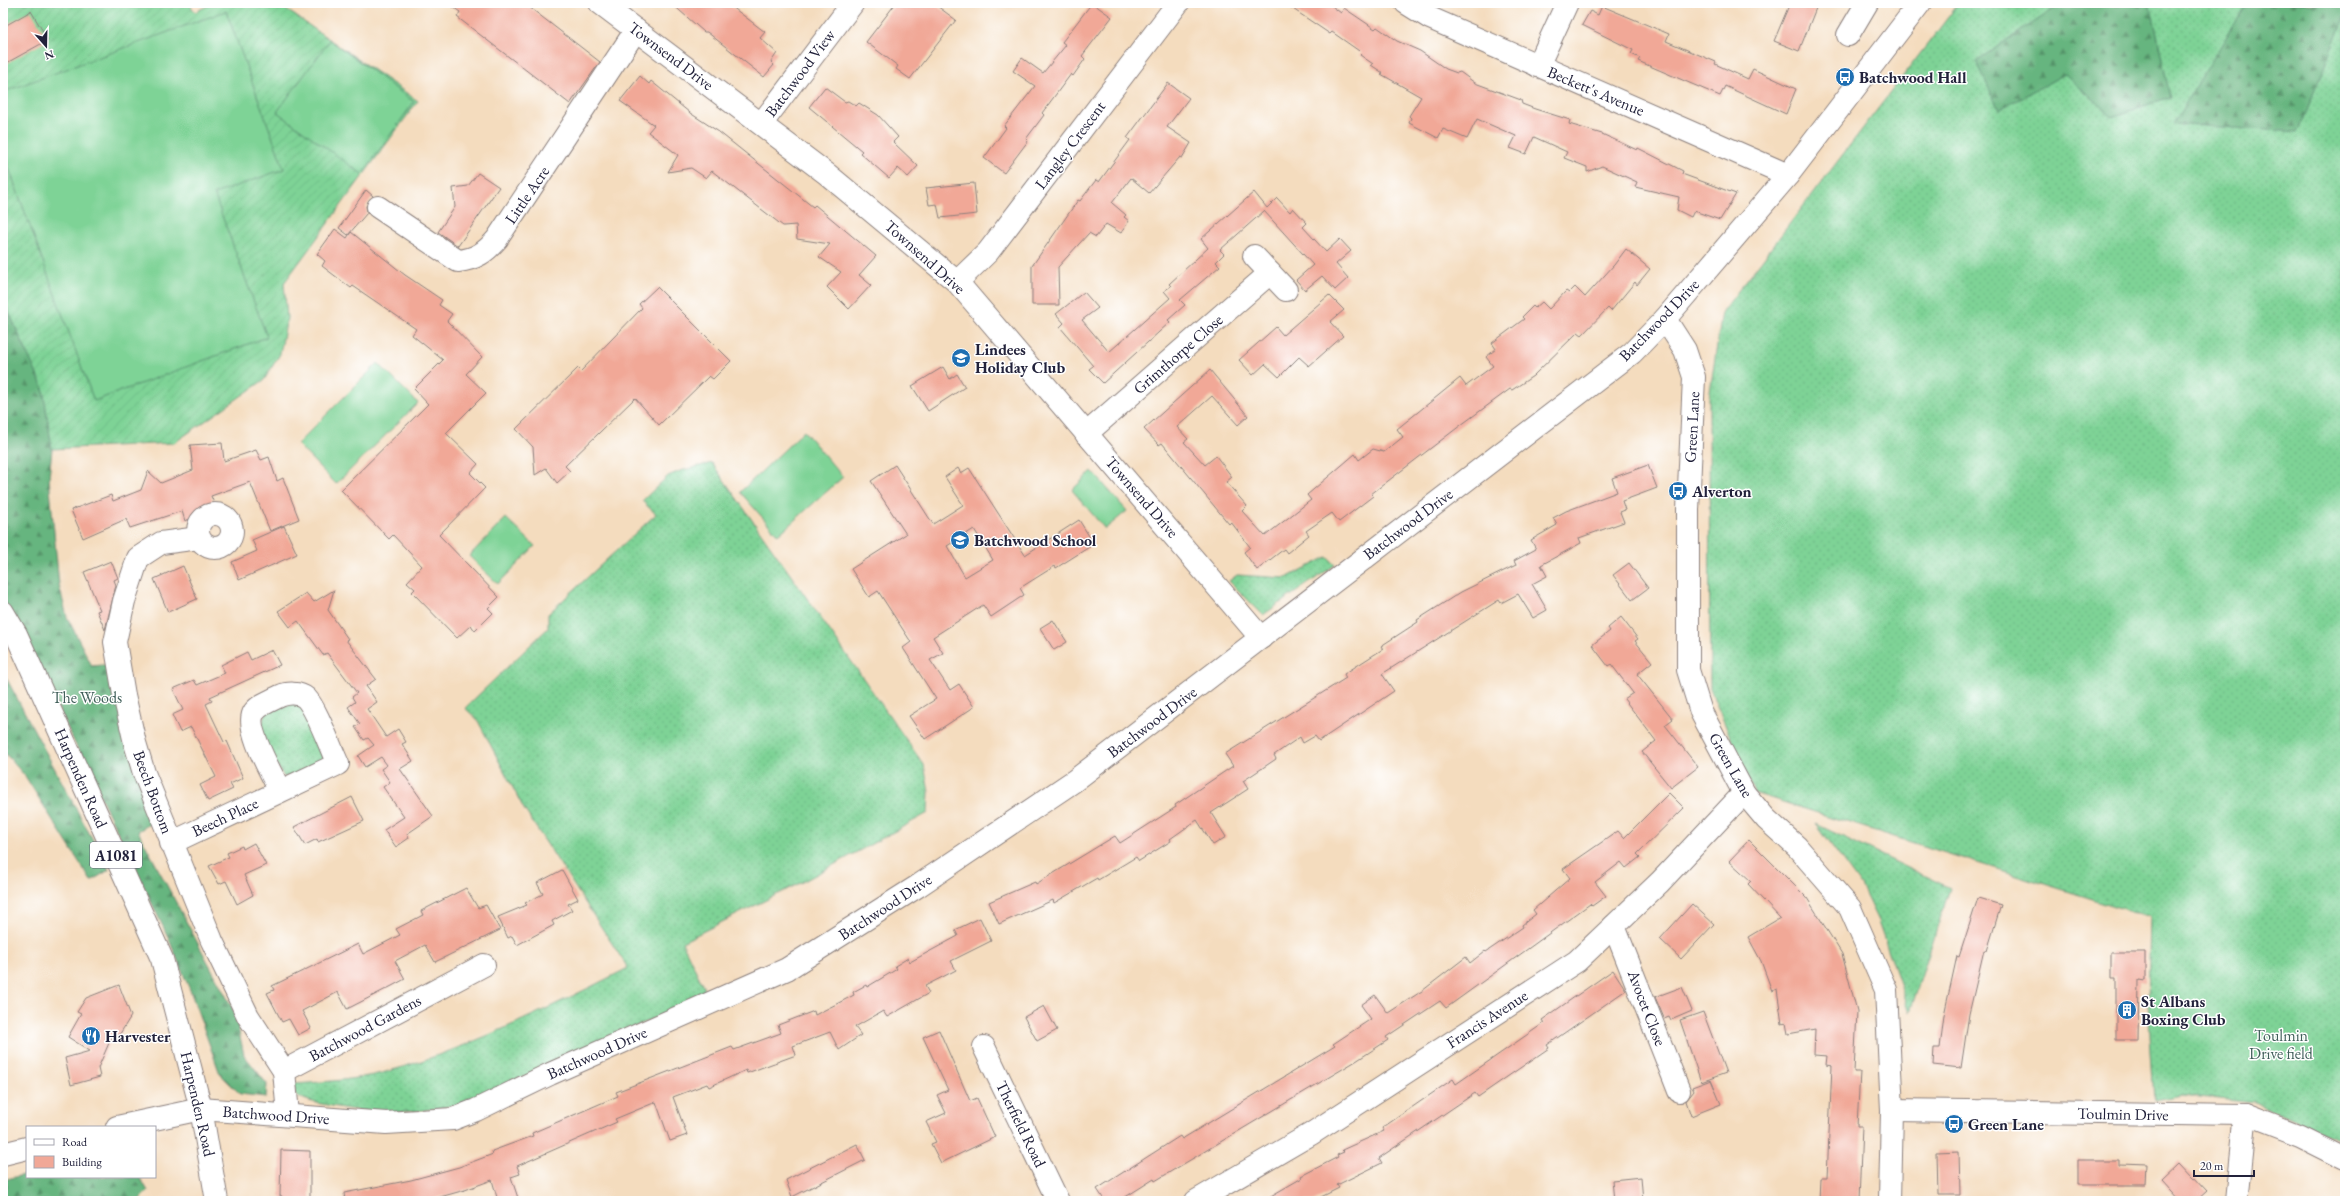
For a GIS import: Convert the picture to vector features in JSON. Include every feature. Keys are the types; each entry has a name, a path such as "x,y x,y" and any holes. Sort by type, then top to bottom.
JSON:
{"street":[{"name":"Townsend Drive","path":"600,3 762,123 827,174 957,282 1086,434 1171,530 1260,638"},
{"name":"Batchwood View","path":"762,123 853,3"},
{"name":"Langley Crescent","path":"957,282 988,252 1178,3"},
{"name":"Beckett's Avenue","path":"1406,3 1430,18 1788,175"},
{"path":"1538,66 1567,3"},
{"path":"1848,34 1867,3"},
{"name":"Batchwood Drive","path":"122,1126 201,1109 288,1114 386,1123 453,1118 476,1110 550,1074 787,969 913,890 1074,781 1632,353 1665,318 1788,175 1912,6"},
{"name":"Little Acre","path":"378,207 458,262 471,259 486,252 498,239 636,30"},
{"path":"1254,256 1286,290"},
{"name":"Grimthorpe Close","path":"1086,434 1270,274"},
{"name":"Green Lane","path":"1665,318 1685,350 1694,377 1688,510 1688,670 1701,712 1744,792 1766,819 1797,846 1850,908 1886,990 1892,1110 1890,1201"},
{"name":"Beech Bottom","path":"199,538 161,543 138,558 124,601 115,642 135,743 144,773 164,818 171,843 212,941 248,1016 284,1071"},
{"name":"Harpenden Road","path":"3,612 16,634 162,959 201,1109 217,1201"},
{"name":"Beech Place","path":"171,843 338,764 311,706 305,697 297,694 281,695 261,706 254,712 252,718 257,742 280,791"},
{"name":"Francis Avenue","path":"1196,1201 1311,1134 1577,961 1660,882 1744,792"},
{"name":"Avocet Close","path":"1614,926 1679,1091"},
{"name":"Batchwood Gardens","path":"284,1071 484,965"},
{"name":"Therfield Road","path":"984,1047 1058,1201"},
{"path":"284,1071 288,1114"},
{"name":"Toulmin Drive","path":"1892,1110 2245,1115 2299,1136 2345,1159"},
{"path":"2236,1201 2245,1115"},
{"path":"3,1154 26,1148"}],"green space":[{"path":"3,3 189,3 195,12 213,3 277,3 418,101 284,283 287,318 280,354 264,380 174,443 52,449 43,388 3,299"},
{"name":"Toulmin Drive field","path":"1959,3 2345,3 2345,1142 2255,1103 2182,1095 2154,1100 2148,1002 2150,917 1754,793 1710,689 1709,398 1722,312"},
{"path":"2063,3 2148,3 2152,11 2170,97 2112,117 2065,74 1999,110 1976,61"},
{"path":"2247,3 2345,3 2345,15 2298,132 2173,124"},
{"path":"226,11 284,169 214,194 267,337 94,401 3,152 3,92"},
{"path":"330,40 414,102 362,174 277,112"},
{"name":"The Woods","path":"3,299 43,388 52,449 49,478 59,585 67,617 92,666 114,664 157,820 138,831 235,1013 244,1055 267,1084 266,1097 240,1094 220,1074 190,990 168,937 20,629 3,599"},
{"path":"378,363 418,403 336,484 297,444"},
{"path":"804,431 843,477 778,535 740,492"},
{"path":"712,463 924,765 929,792 928,813 806,880 682,942 707,994 474,1100 456,1105 421,1111 386,1112 351,1109 322,1104 308,1101 299,1097 295,1094 294,1084 360,1077 382,1073 414,1064 445,1053 507,1027 628,968 524,809 477,719 465,708 548,628 548,614 656,514 642,501 668,476 680,471"},
{"path":"1092,471 1127,511 1105,529 1072,490"},
{"path":"506,518 535,546 498,584 469,556"},
{"path":"1327,557 1335,565 1263,615 1229,581 1237,575 1286,578"},
{"name":"The Woods","path":"3,672 109,870 91,881 25,776 3,751"},
{"path":"293,703 301,707 325,756 322,762 313,770 302,774 284,777 267,746 264,737 263,720 266,712"},
{"path":"1816,824 1950,888 1910,1012 1878,921 1861,886"},
{"path":"26,1174 26,1178 141,1178 148,1191 138,1201 3,1201 3,1180"}],"building":[{"path":"447,3 524,3 600,62 570,104 457,17 460,12"},
{"path":"671,3 727,3 765,32 760,38 777,53 771,62 774,65 764,77 707,32 704,32"},
{"path":"896,3 933,3 956,20 910,79 896,69 898,66 866,42"},
{"path":"1092,3 1112,17 1082,56 1085,59 1073,76 1071,74 1042,113 1044,115 1026,139 1028,141 1004,173 984,158 1006,128 1004,126 1035,86 1013,71 1022,58 1043,73 1066,45 1062,42"},
{"path":"1284,3 1328,3 1341,13 1344,8 1375,29 1377,27 1397,41 1420,51 1446,69 1457,73 1460,72 1475,83 1521,100 1522,104 1570,120 1569,124 1602,134 1637,150 1638,148 1683,171 1682,174 1736,194 1720,220 1694,211 1691,217 1677,210 1679,197 1635,187 1637,182 1602,166 1587,172 1587,167 1564,158 1567,152 1534,137 1526,154 1510,148 1516,136 1477,119 1467,139 1443,129 1438,138 1409,123 1411,118 1409,116 1421,97 1381,74 1383,73 1360,55 1362,53 1332,32 1330,34"},
{"path":"1790,3 1818,3 1799,51 1774,41"},
{"path":"1602,6 1669,34 1666,41 1716,62 1715,64 1748,79 1753,69 1796,89 1786,114 1725,86 1720,96 1638,61 1640,58 1631,54 1633,50 1582,25 1590,11 1598,15"},
{"path":"31,11 48,40 3,65 3,27"},
{"path":"640,76 649,84 651,81 690,113 719,132 813,207 815,205 876,256 859,275 871,285 849,309 827,287 841,272 819,257 830,244 797,239 796,225 783,226 712,171 706,178 691,168 668,172 678,155 648,132 654,125 620,101"},
{"path":"1168,83 1189,98 1167,127 1191,143 1182,158 1180,157 1149,193 1131,178 1112,203 1126,215 1124,217 1129,221 1121,233 1106,224 1096,237 1089,233 1058,267 1059,305 1032,305 1032,266 1078,200 1080,201 1096,180 1099,182 1130,140 1127,138"},
{"path":"825,87 845,102 848,101 856,106 859,103 878,115 898,137 893,142 918,166 908,177 898,168 889,178 860,153 862,151 809,107"},
{"path":"478,173 499,187 458,246 438,232 455,207 453,188 468,186"},
{"path":"974,183 977,214 940,218 937,204 929,205 926,188"},
{"path":"366,190 373,196 366,206 367,213 348,235 339,228"},
{"path":"1254,192 1267,208 1277,198 1290,212 1293,208 1307,223 1303,227 1326,252 1340,239 1351,251 1336,264 1348,278 1335,290 1322,276 1305,290 1296,280 1313,265 1264,211 1220,250 1224,254 1216,262 1220,266 1180,300 1185,305 1168,320 1170,322 1103,383 1089,369 1093,366 1060,327 1064,323 1056,314 1084,292 1098,308 1082,320 1109,352 1170,298 1164,291 1171,286 1169,284 1208,248 1201,239"},
{"path":"335,229 347,238 351,232 405,275 442,300 439,305 452,314 447,321 482,357 466,374 486,393 446,433 478,464 470,473 485,488 439,535 499,597 488,608 493,613 475,631 471,625 457,638 412,592 415,589 407,582 422,566 393,535 389,539 341,490 428,404 414,389 443,360 412,335 416,329 353,286 351,288 322,266 325,261 317,254"},
{"path":"1626,249 1650,269 1637,285 1635,282 1611,311 1608,308 1582,335 1578,332 1533,376 1512,390 1510,389 1461,425 1371,494 1373,496 1339,522 1332,513 1306,531 1309,535 1287,553 1284,549 1257,570 1244,552 1250,547 1231,522 1229,524 1162,443 1159,445 1144,429 1210,370 1248,416 1238,425 1212,396 1177,427 1188,439 1184,442 1205,465 1216,456 1232,477 1226,482 1247,506 1242,511 1265,536 1311,500 1307,495 1355,454 1359,460 1373,449 1384,452 1403,437 1397,429 1460,378 1466,386 1493,366 1486,357 1496,349 1492,343 1524,319 1522,317 1533,306 1535,308 1542,302 1549,309 1566,291 1569,293 1575,287 1585,297 1614,265"},
{"path":"657,287 731,361 713,379 709,376 659,425 635,398 565,466 570,471 557,483 546,468 535,475 533,447 516,429 578,368 581,371 642,308 639,304"},
{"path":"1329,295 1344,310 1330,322 1343,336 1309,366 1299,357 1279,377 1265,364 1253,375 1239,360 1276,327 1283,335"},
{"path":"943,367 950,379 957,374 965,387 928,411 912,386"},
{"path":"222,443 224,461 256,450 261,460 269,457 277,481 283,478 299,519 270,531 250,482 211,496 214,503 199,510 201,514 185,521 182,511 130,528 126,519 83,538 71,510 111,495 113,501 141,490 148,471 161,483 193,470 190,445"},
{"path":"895,465 933,524 963,505 945,477 958,468 961,473 969,468 1025,555 1079,520 1094,544 1056,568 1055,566 1020,588 1024,595 991,617 983,605 933,637 943,653 930,660 950,690 959,684 974,707 925,739 909,716 936,699 903,648 911,642 878,591 869,597 851,569 906,534 871,481","holes":["974,529 993,560 965,577 947,546"]},
{"path":"1648,465 1657,488 1622,501 1625,510 1620,512 1624,522 1579,538 1581,543 1541,565 1547,576 1532,584 1547,610 1533,618 1518,594 1501,603 1499,600 1382,674 1394,691 1319,741 1315,736 1303,743 1300,737 1274,755 1276,759 1243,781 1248,789 1211,813 1226,837 1213,845 1197,820 1170,839 1171,841 1139,861 1136,857 1098,880 1097,878 1054,903 1053,900 999,924 989,902 1035,882 1036,884 1115,836 1120,843 1176,807 1175,805 1233,766 1225,754 1346,678 1344,674 1383,649 1381,646 1418,622 1417,620 1461,592 1516,565 1514,561 1536,549 1531,540 1557,525 1553,518 1566,511 1617,492 1612,478"},
{"path":"284,526 297,554 239,580 232,562 257,551 252,540"},
{"path":"111,561 118,578 114,580 116,585 105,630 97,611 100,610 84,572"},
{"path":"1629,563 1648,588 1632,600 1613,575"},
{"path":"183,566 197,599 168,612 154,579"},
{"path":"334,590 328,610 348,639 346,640 376,679 366,686 377,702 367,709 386,737 398,729 406,742 402,744 413,761 400,769 433,816 407,834 409,838 396,847 384,830 404,817 383,787 390,782 381,769 387,765 381,757 365,767 358,756 374,745 368,738 364,740 355,727 360,724 348,707 355,702 352,697 357,693 327,653 323,655 298,621 290,627 278,611 306,593 314,602"},
{"path":"1621,617 1638,639 1635,641 1652,662 1637,674 1673,719 1665,725 1698,767 1671,788 1642,752 1656,741 1624,699 1633,693 1611,664 1608,666 1592,645 1610,631 1608,628"},
{"path":"1053,620 1067,642 1054,650 1040,628"},
{"path":"272,650 280,665 210,697 212,701 206,704 224,742 227,741 243,778 230,784 233,789 208,801 200,785 216,777 191,727 180,732 172,715 183,710 173,689 194,680 197,685 225,673 221,665 247,652 251,660"},
{"path":"1669,793 1684,808 1637,854 1640,857 1626,868 1621,862 1595,882 1606,896 1592,906 1590,904 1446,1008 1440,1001 1386,1037 1388,1040 1356,1061 1155,1181 1154,1179 1119,1201 1105,1201 1097,1189 1180,1136 1182,1139 1335,1046 1333,1044 1371,1019 1361,1005 1375,995 1388,1013 1422,991 1466,957 1470,963 1485,951 1486,952 1523,927 1522,925 1536,914 1533,910 1570,878 1563,869 1618,831 1624,838"},
{"path":"352,797 364,821 318,842 317,839 305,845 294,827"},
{"path":"1749,840 1807,898 1842,954 1857,1011 1854,1072 1860,1072 1857,1126 1862,1126 1859,1201 1819,1201 1820,1178 1827,1178 1832,1066 1826,1065 1827,1056 1814,1055 1815,1029 1788,1034 1786,1023 1782,1024 1777,989 1772,991 1761,961 1748,937 1780,918 1748,884 1751,881 1729,861"},
{"path":"254,843 266,865 244,875 253,895 237,904 226,881 219,884 209,866 229,857 227,853 242,846 243,849"},
{"path":"562,870 578,899 568,904 572,910 552,921 554,925 517,945 512,936 508,938 498,917 527,905 525,903 543,894 537,883"},
{"path":"466,888 478,908 486,905 500,930 435,962 425,945 395,961 405,979 392,986 347,1009 338,992 302,1011 311,1028 298,1035 289,1019 282,1022 267,993 274,990 272,986 358,944 363,954 400,935 396,929 423,915 421,911"},
{"path":"1978,898 2001,905 1987,951 1984,950 1969,1014 1961,1068 1933,1065 1934,1048 1940,1048 1944,1015 1957,956 1959,957"},
{"path":"1692,904 1714,924 1681,959 1660,939"},
{"path":"980,918 991,941 951,961 956,970 925,986 929,993 887,1017 883,1011 855,1027 861,1035 839,1050 830,1032 793,1046 796,1055 747,1073 746,1070 709,1087 707,1084 673,1097 687,1135 670,1141 656,1102 615,1119 617,1122 517,1166 520,1174 511,1177 519,1201 498,1201 492,1180 465,1190 426,1201 345,1201 344,1193 411,1180 459,1167 493,1154 492,1151 533,1136 532,1133 618,1096 616,1092 732,1047 734,1050 781,1033 778,1025 814,1011 815,1015 854,995 853,992 866,985 867,987 897,969 895,966 908,958 910,962 958,936 955,930"},
{"name":"St Albans Boxing Club","path":"2111,952 2145,952 2145,981 2139,980 2138,1040 2116,1040 2116,977 2111,977"},
{"path":"1613,970 1626,990 1547,1045 1549,1048 1478,1097 1475,1093 1379,1158 1382,1163 1337,1185 1339,1188 1313,1201 1262,1201 1302,1178 1301,1176 1338,1157 1337,1155 1344,1152 1342,1150 1384,1131 1382,1128 1453,1079 1456,1084 1544,1023 1542,1020"},
{"name":"Harvester","path":"119,985 131,1016 118,1037 113,1034 98,1068 100,1077 71,1085 65,1058 90,1051 68,1037 81,1014 77,1012 86,998"},
{"path":"1682,987 1692,1011 1671,1020 1669,1016 1664,1018 1655,997"},
{"path":"1044,1006 1057,1030 1037,1041 1024,1017"},
{"path":"1703,1012 1726,1073 1701,1082 1680,1020"},
{"path":"939,1030 970,1101 977,1098 995,1137 941,1163 931,1144 936,1142 926,1122 946,1113 937,1095 948,1090 923,1037"},
{"path":"1711,1080 1721,1104 1691,1116 1686,1101 1694,1091 1692,1087"},
{"path":"857,1144 865,1160 792,1197 786,1180"},
{"path":"281,1150 310,1151 310,1201 282,1201 282,1196 280,1196"},
{"path":"1959,1151 1960,1195 1938,1195 1937,1152"},
{"path":"2078,1160 2119,1160 2119,1166 2146,1167 2145,1185 2078,1185"},
{"path":"2179,1162 2207,1192 2197,1201 2179,1201 2160,1180"},
{"path":"1641,1177 1643,1201 1614,1201 1612,1180"}],"place":[{"name":"Batchwood Hall","path":"1845,77"},
{"name":"Lindees Holiday Club","path":"961,358"},
{"name":"Alverton","path":"1678,491"},
{"name":"Batchwood School","path":"960,540"},
{"name":"St Albans Boxing Club","path":"2127,1010"},
{"name":"Harvester","path":"91,1036"},
{"name":"Green Lane","path":"1954,1124"}]}
